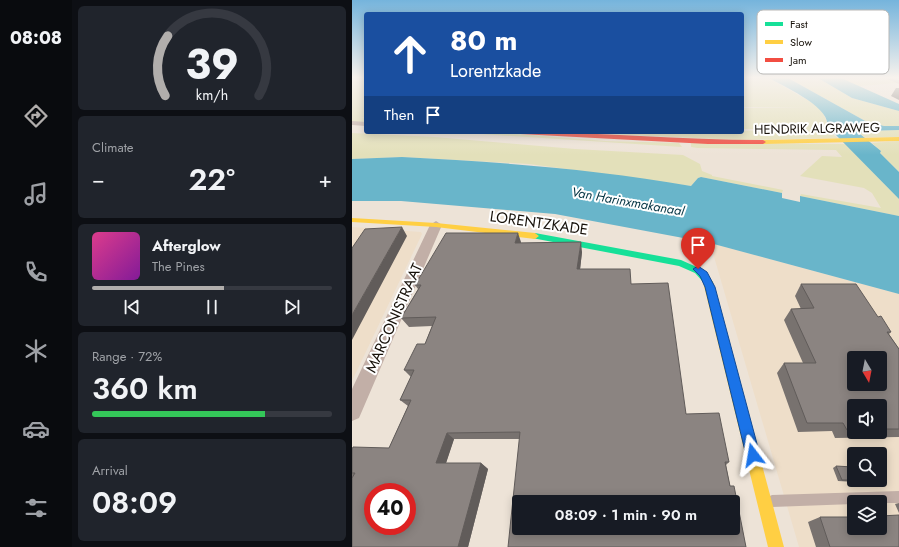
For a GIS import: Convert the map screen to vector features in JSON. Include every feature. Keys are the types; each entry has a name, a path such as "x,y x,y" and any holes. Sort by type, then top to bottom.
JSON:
{"street":[{"path":"352,123 364,124"},
{"name":"HENDRIK ALGRAWEG","path":"554,134 674,141 837,141 899,139"},
{"name":"LORENTZKADE","path":"352,220 436,225 535,235 681,263 698,269 703,274 710,287 776,547"},
{"name":"MARCONISTRAAT","path":"352,411 436,225"}],"lane":[{"path":"764,501 899,497"}],"shaded area":[{"path":"352,104 364,104 364,117 361,118 364,118 364,122 352,122"},
{"path":"744,104 814,104 823,112 829,132 838,138 739,140 606,134 744,134 744,131 812,130 744,129 744,108 810,107 744,107"},
{"path":"834,104 872,104 899,111 899,126 884,126 867,122"},
{"path":"899,130 899,137 865,137 860,134 862,131"},
{"path":"352,133 435,137 575,149 683,155 700,164 702,171 712,176 783,190 782,193 701,177 698,178 691,186 529,164 402,157 352,159"},
{"path":"481,134 519,134 606,141 679,143 682,147"},
{"path":"899,141 899,172 872,143"},
{"path":"691,143 845,144 899,199 899,216 800,196 801,194 881,208 872,193 864,188 800,176 822,156 842,157 836,150 698,148 691,147"},
{"path":"352,227 421,232 422,234 352,381"},
{"path":"710,243 899,294 899,547 799,547"}],"water":[{"path":"812,104 834,104 867,122 884,126 899,126 899,130 863,131 860,134 881,151 880,153 899,172 899,199 835,134 826,130 827,122 824,114"},
{"path":"872,104 898,104 899,111"},
{"name":"Van Harinxmakanaal","path":"402,157 547,167 619,175 691,186 698,178 701,177 782,193 782,198 800,202 800,196 899,216 899,294 710,243 555,214 401,201 352,201 352,159"}],"building":[{"path":"402,227 352,315 352,248 365,229"},
{"path":"446,233 518,233 515,243 581,242 577,269 630,269 631,284 668,283 686,414 719,413 729,462 725,462 730,486 734,486 736,495 513,495 520,432 447,433 436,463 481,463 458,547 352,547 352,478 355,473 352,473 352,449 353,447 389,448 411,400 400,400 414,370 404,370 417,344 425,344 436,317 401,318 421,285 415,285"},
{"path":"801,284 856,284 878,317 881,316 891,332 887,332 899,349 899,429 887,429 887,399 847,399 847,430 843,423 807,423 784,363 816,363 791,309 814,308"},
{"path":"836,466 847,467 847,480 842,480"},
{"path":"512,509 512,535 740,535 740,516 746,547 508,547"},
{"path":"899,515 899,547 830,547 820,517 847,517 847,535 887,535 887,516"}],"traffic: fast":[{"path":"535,236 681,263 698,271 708,282"}],"traffic: slow":[{"path":"763,142 899,139"},
{"path":"352,220 436,225 535,236"},
{"path":"708,282 776,547"}],"traffic: jam":[{"path":"558,134 708,142 763,142"}],"route":[{"path":"698,269 707,280 710,287 753,455"}]}
